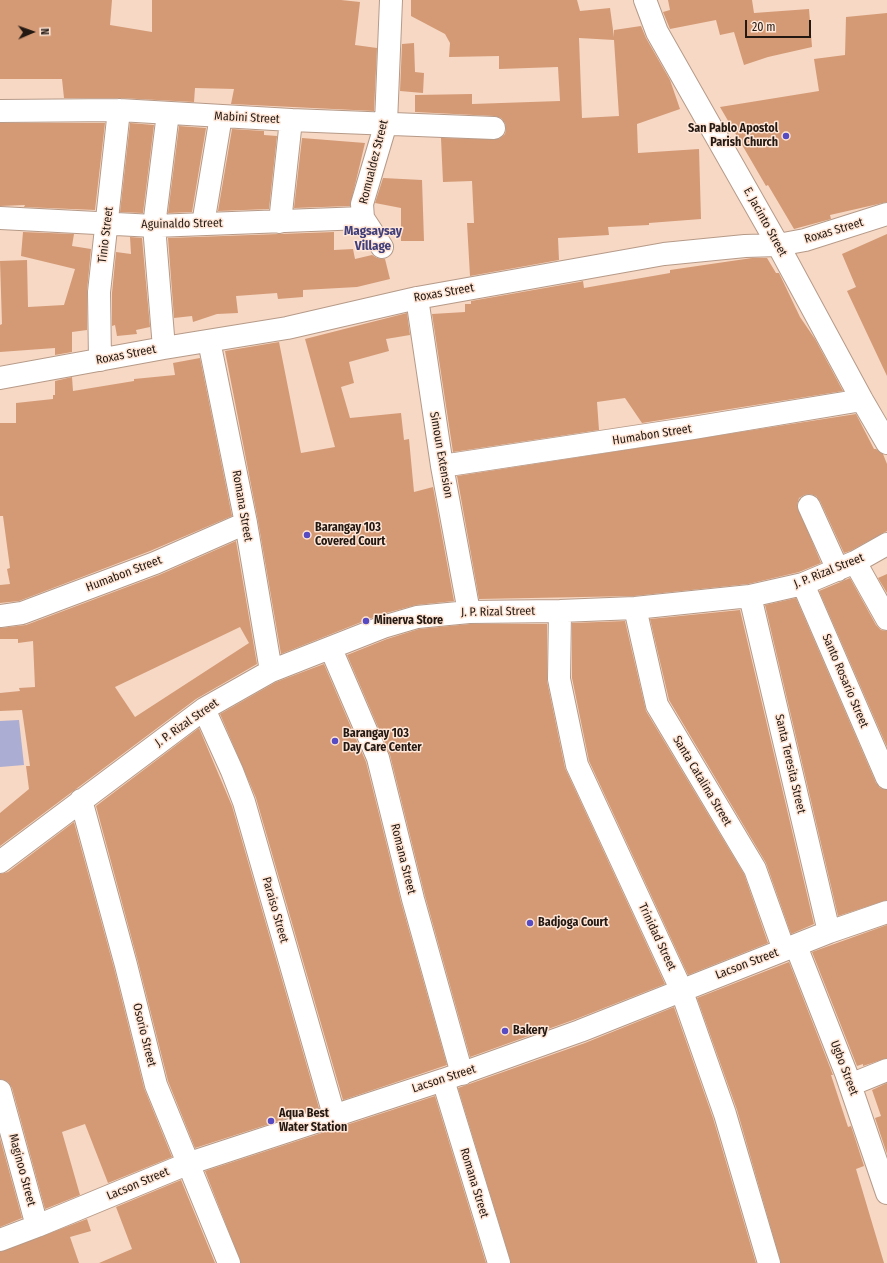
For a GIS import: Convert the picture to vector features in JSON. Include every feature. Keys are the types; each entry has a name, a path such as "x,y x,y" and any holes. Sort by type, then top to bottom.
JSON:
{"street":[{"name":"Romualdez Street","path":"382,247 363,218 362,204 364,193 382,141 386,123 391,0"},
{"name":"E. Jacinto Street","path":"645,0 657,32 778,245 887,443"},
{"name":"Mabini Street","path":"0,111 119,110 291,120 494,128"},
{"name":"Tinio Street","path":"100,360 99,292 108,224 119,110"},
{"path":"164,348 154,226 168,113"},
{"path":"203,224 221,116"},
{"path":"280,222 291,120"},
{"name":"Roxas Street","path":"0,378 164,348 287,328 416,298 664,254 745,246 778,245 805,240 887,214"},
{"name":"Aguinaldo Street","path":"0,218 154,226 363,218"},
{"name":"Simoun Extension","path":"416,298 442,466 469,612"},
{"name":"Romana Street","path":"209,341 246,523 271,671"},
{"name":"Humabon Street","path":"442,466 693,428 862,400"},
{"path":"809,506 847,566 887,619"},
{"name":"Humabon Street","path":"0,616 22,613 155,563 246,523"},
{"name":"J. P. Rizal Street","path":"0,862 204,709 271,671 331,649 383,627 417,617 469,612 560,612 635,608 750,596 803,584 847,566 887,544"},
{"name":"Santo Rosario Street","path":"803,584 887,778"},
{"name":"Santa Teresita Street","path":"750,596 829,932"},
{"name":"Santa Catalina Street","path":"635,608 657,705 755,869 790,948"},
{"name":"Trinidad Street","path":"560,612 559,679 577,765 681,989 725,1114 769,1263"},
{"name":"Romana Street","path":"331,649 378,758 413,899 452,1077 499,1263"},
{"name":"Paraiso Street","path":"204,709 232,771 244,802 334,1115"},
{"name":"Osorio Street","path":"81,800 122,950 156,1085 187,1164 229,1263"},
{"name":"Lacson Street","path":"0,1240 187,1164 452,1077 580,1031 681,989 829,932 887,912"},
{"name":"Ugbo Street","path":"790,948 850,1085 887,1193"},
{"path":"850,1085 887,1070"},
{"name":"Maginoo Street","path":"0,1091 37,1226"}],"shaded area":[{"path":"19,720 24,765 0,767 0,721"}],"building":[{"path":"0,0 112,0 110,25 152,32 152,0 341,0 360,2 355,45 377,48 374,111 231,104 234,89 195,88 194,102 120,98 64,98 62,79 0,79"},
{"path":"411,0 577,0 580,11 610,8 614,37 614,30 641,26 646,38 670,80 680,109 637,124 638,153 699,149 701,219 649,223 649,225 608,227 609,235 558,238 559,260 470,276 467,223 474,223 472,181 443,182 441,138 499,139 505,134 505,123 501,118 494,116 415,112 415,95 472,94 472,104 560,101 558,67 499,69 499,56 449,57 450,43 445,34 411,16","holes":["579,38 614,40 619,116 582,118"]},
{"path":"668,0 752,0 754,13 809,9 812,47 768,57 744,65 734,32 720,35 716,20 670,29 663,12 670,10"},
{"path":"887,13 887,202 830,215 831,219 794,229 768,185 766,186 720,107 819,91 814,59 845,55 846,17"},
{"path":"414,43 415,72 424,73 423,93 400,91 402,44"},
{"path":"0,123 105,123 95,210 24,207 25,205 0,206"},
{"path":"130,123 154,125 143,213 120,212"},
{"path":"179,126 206,128 192,212 168,213"},
{"path":"232,129 264,131 264,135 277,136 269,209 218,211"},
{"path":"302,138 365,143 350,206 294,208"},
{"path":"383,178 422,180 424,241 401,241 401,208 375,203"},
{"path":"23,232 74,234 72,246 91,249 87,291 87,330 72,332 72,352 55,355 55,348 0,352 0,325 2,324 0,261 27,260 28,307 64,305 75,269 21,256"},
{"path":"334,232 334,250 353,249 355,259 372,255 377,258 385,259 390,279 357,287 303,290 303,297 278,299 277,293 236,296 238,313 217,314 193,322 192,316 174,318 168,238"},
{"path":"887,234 887,376 847,291 856,287 842,254"},
{"path":"130,237 142,238 150,327 136,330 137,334 117,336 115,325 112,326 112,293 116,252 131,254"},
{"path":"752,258 767,258 776,273 779,273 800,317 815,339 843,391 642,423 625,398 597,402 599,430 453,452 432,314 465,312 465,304 471,304 471,301 583,281 584,288 670,273 670,270"},
{"path":"407,313 410,335 386,339 389,351 349,362 354,383 341,387 350,418 401,413 404,440 409,439 414,492 433,487 454,601 416,605 379,615 281,654 258,521 225,351 279,342 301,453 335,447 305,339"},
{"path":"200,358 232,516 150,551 19,601 0,603 0,585 10,584 7,569 10,568 3,516 0,516 0,423 16,423 16,403 53,399 53,395 55,395 55,381 72,377 73,391 134,381 134,379 175,375 173,363"},
{"path":"856,414 874,449 883,454 887,464 887,531 850,551 844,553 820,501 816,496 810,494 799,498 797,505 821,563 799,572 748,584 634,596 479,599 457,476"},
{"path":"236,541 257,664 196,699 0,846 0,813 29,789 26,766 30,766 22,710 0,711 0,693 20,691 19,688 35,687 33,641 18,643 18,639 0,639 0,628 26,625 159,575","holes":["240,627 249,643 135,717 115,687"]},
{"path":"887,574 887,593 878,578"},
{"path":"850,578 876,625 881,630 887,631 887,747 819,591"},
{"path":"796,598 876,783 880,788 887,790 887,900 838,916 765,605"},
{"path":"740,610 814,924 791,934 766,863 669,700 650,619"},
{"path":"625,621 646,711 744,874 768,943 688,975 589,761 572,678 572,623"},
{"path":"470,624 547,624 547,681 565,768 665,984 576,1019 470,1057 425,896 390,755 347,655 387,639 419,629"},
{"path":"324,664 366,762 401,902 447,1065 343,1100 256,798 220,714 276,682"},
{"path":"199,728 232,806 319,1108 195,1148 168,1081 96,806"},
{"path":"74,822 114,968 144,1088 172,1157 108,1183 85,1124 62,1132 80,1195 45,1209 12,1088 8,1082 0,1079 0,874 8,872"},
{"path":"887,925 887,1058 863,1066 863,1064 857,1066 812,952"},
{"path":"789,962 833,1075 831,1075 848,1127 851,1126 864,1166 856,1169 884,1263 781,1263 737,1110 697,998"},
{"path":"674,1007 713,1118 756,1263 511,1263 458,1088 585,1043"},
{"path":"887,1083 887,1154 875,1118 881,1116 872,1090"},
{"path":"435,1096 486,1263 241,1263 205,1171"},
{"path":"0,1138 22,1218 0,1227"},
{"path":"181,1180 215,1263 99,1263 132,1249 116,1207"},
{"path":"87,1219 91,1231 70,1237 79,1263 0,1263 0,1252"}],"place":[{"name":"San Pablo Apostol Parish Church","path":"786,136"},
{"name":"Barangay 103 Covered Court","path":"307,535"},
{"name":"Minerva Store","path":"366,621"},
{"name":"Barangay 103 Day Care Center","path":"335,741"},
{"name":"Badjoga Court","path":"530,923"},
{"name":"Bakery","path":"505,1031"},
{"name":"Aqua Best Water Station","path":"271,1121"}],"district":[{"name":"Magsaysay Village","path":"373,238"}]}
